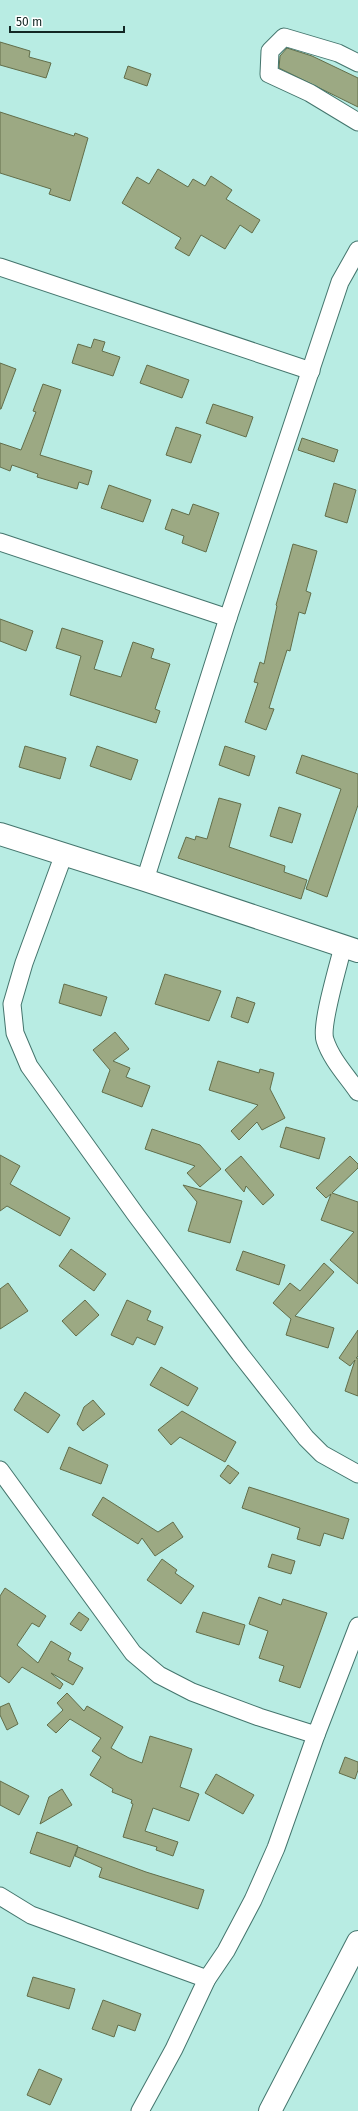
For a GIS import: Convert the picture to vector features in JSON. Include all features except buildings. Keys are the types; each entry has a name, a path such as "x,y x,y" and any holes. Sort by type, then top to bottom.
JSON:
{"street":[{"path":"358,63 338,53 284,36 270,51 269,74 310,93 358,122"},
{"path":"145,880 228,618 340,282 358,250"},
{"path":"0,266 311,370"},
{"path":"0,542 228,618"},
{"path":"0,834 145,880 350,949 325,1024 324,1038 328,1048 358,1092"},
{"path":"64,854 24,963 12,1004 14,1033 29,1066 146,1228 306,1438 322,1454 358,1474"},
{"path":"0,1470 133,1653 159,1675 192,1692 258,1717 316,1735"},
{"path":"140,2111 174,2049 207,1979 226,1951 253,1900 276,1848 316,1735 358,1626"},
{"path":"0,1896 31,1915 207,1979"},
{"path":"270,2111 358,1942"}]}
